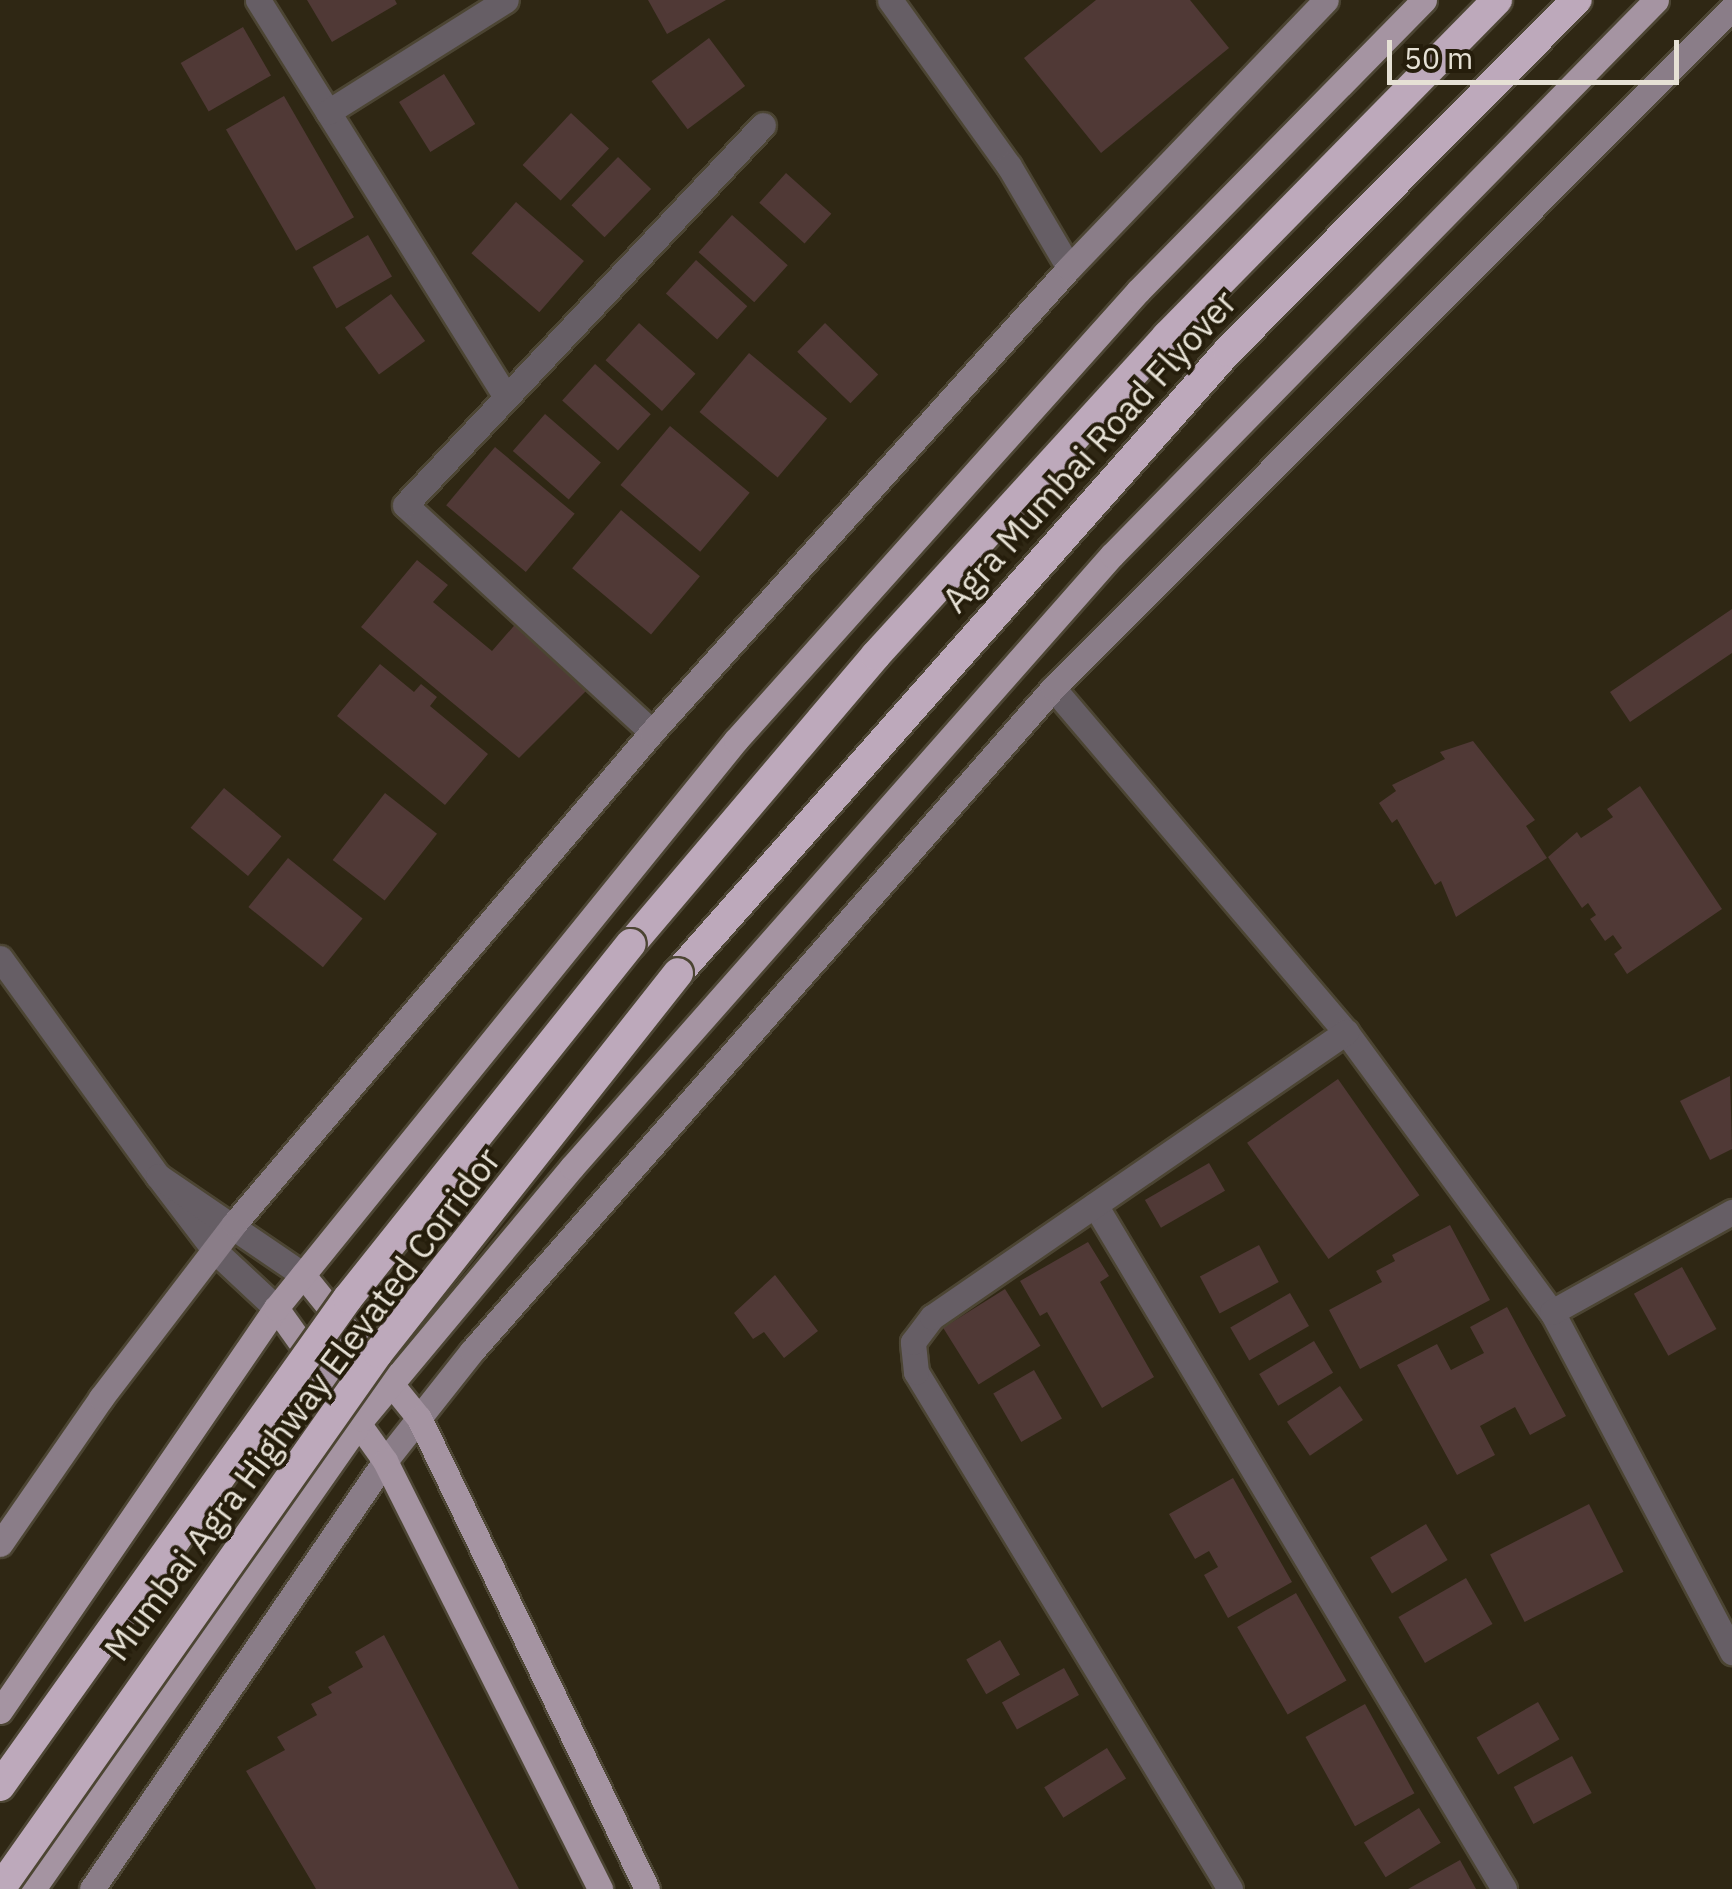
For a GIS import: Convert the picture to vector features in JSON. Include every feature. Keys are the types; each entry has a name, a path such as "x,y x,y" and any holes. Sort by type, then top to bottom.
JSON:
{"highway":[{"name":"Agra Mumbai Road Flyover","path":"630,944 825,713 1167,336 1497,0"},
{"name":"Agra Mumbai Road Flyover","path":"678,974 1228,352 1576,0"},
{"name":"Mumbai Agra Highway Elevated Corridor","path":"0,1786 348,1298 630,944"},
{"name":"Mumbai Agra Highway Elevated Corridor","path":"0,1889 378,1353 678,974"}],"main road":[{"path":"0,1711 276,1308 736,740 935,511 1165,263 1424,0"},
{"path":"33,1889 362,1419 572,1166 1112,555 1656,0"},
{"path":"303,1276 393,1381 419,1418 647,1889"},
{"path":"276,1308 362,1419 386,1460 600,1889"}],"street":[{"path":"258,0 506,396"},
{"path":"328,112 506,0"},
{"path":"890,0 1009,166 1069,268"},
{"path":"0,1544 101,1398 234,1224 652,732 1069,268 1326,0"},
{"path":"92,1889 386,1460 419,1418 1053,688 1732,8"},
{"path":"652,732 404,504 763,124"},
{"path":"1053,688 1346,1032 1552,1312 1732,1652"},
{"path":"0,958 214,1251 276,1308"},
{"path":"1230,1889 916,1372 912,1356 918,1330 932,1317 1346,1032"},
{"path":"158,1176 234,1224 303,1276"},
{"path":"1095,1205 1504,1889"},
{"path":"1552,1312 1732,1212"}],"building":[{"path":"307,0 395,0 397,4 332,42"},
{"path":"648,0 726,0 667,34"},
{"path":"1096,0 1190,0 1229,48 1101,153 1024,58"},
{"path":"243,27 271,75 209,111 181,63"},
{"path":"709,38 745,86 688,129 651,81"},
{"path":"444,74 475,124 430,152 399,102"},
{"path":"284,96 354,217 296,251 226,130"},
{"path":"571,113 609,148 561,200 523,165"},
{"path":"618,157 651,189 605,237 571,205"},
{"path":"786,173 831,214 805,244 759,203"},
{"path":"516,202 584,261 539,312 471,253"},
{"path":"732,215 788,265 754,302 699,252"},
{"path":"368,235 392,277 337,309 313,267"},
{"path":"696,260 747,306 717,340 666,293"},
{"path":"391,294 425,341 379,374 345,328"},
{"path":"639,323 695,374 662,411 606,360"},
{"path":"825,323 878,374 850,403 797,352"},
{"path":"749,353 827,419 778,478 700,412"},
{"path":"595,364 651,414 618,451 562,400"},
{"path":"545,414 601,463 569,500 513,451"},
{"path":"670,426 750,493 700,552 621,485"},
{"path":"495,447 575,514 526,572 446,505"},
{"path":"621,510 700,576 651,634 572,568"},
{"path":"417,560 448,585 433,602 492,651 526,612 600,677 519,758 361,627"},
{"path":"1732,609 1732,653 1630,722 1610,692"},
{"path":"380,664 414,692 421,684 437,697 430,706 488,754 445,805 337,716"},
{"path":"1473,741 1535,820 1526,826 1547,858 1456,917 1441,881 1435,885 1397,819 1392,823 1379,803 1396,791 1392,785 1445,759 1440,752"},
{"path":"1640,786 1722,909 1627,974 1614,954 1622,948 1613,935 1605,941 1590,919 1596,915 1588,903 1582,908 1548,857 1577,832 1581,838 1613,817 1607,809"},
{"path":"224,788 281,836 248,876 191,828"},
{"path":"385,793 437,834 385,901 333,860"},
{"path":"288,858 363,918 323,967 248,907"},
{"path":"1730,1076 1732,1149 1710,1160 1680,1101"},
{"path":"1338,1079 1419,1195 1329,1259 1247,1143"},
{"path":"1209,1163 1225,1191 1161,1228 1145,1200"},
{"path":"1450,1225 1490,1300 1360,1369 1329,1310 1382,1282 1376,1271 1395,1261 1392,1255"},
{"path":"1088,1242 1109,1276 1100,1282 1154,1377 1102,1408 1047,1312 1040,1316 1020,1281"},
{"path":"1259,1245 1279,1282 1220,1314 1200,1276"},
{"path":"1682,1267 1716,1329 1668,1356 1634,1294"},
{"path":"775,1275 818,1331 784,1358 764,1332 753,1339 734,1313"},
{"path":"1005,1289 1041,1346 979,1385 943,1328"},
{"path":"1290,1293 1309,1326 1249,1360 1230,1328"},
{"path":"1507,1307 1566,1416 1530,1435 1515,1407 1480,1426 1495,1455 1457,1475 1397,1365 1437,1344 1451,1370 1484,1353 1470,1327"},
{"path":"1314,1341 1333,1373 1278,1406 1259,1374"},
{"path":"1034,1370 1062,1418 1021,1442 993,1394"},
{"path":"1340,1386 1363,1420 1310,1456 1287,1422"},
{"path":"1233,1478 1292,1582 1228,1618 1204,1575 1218,1567 1209,1551 1195,1559 1169,1514"},
{"path":"1589,1504 1624,1572 1525,1622 1490,1554"},
{"path":"1426,1524 1448,1560 1392,1593 1370,1557"},
{"path":"1466,1578 1492,1624 1425,1663 1398,1617"},
{"path":"1296,1593 1346,1680 1288,1714 1237,1627"},
{"path":"384,1635 519,1889 316,1889 246,1771 285,1750 277,1737 317,1715 311,1704 332,1693 328,1687 363,1667 355,1652"},
{"path":"1000,1640 1020,1675 986,1694 966,1660"},
{"path":"1064,1668 1079,1695 1017,1730 1002,1702"},
{"path":"1538,1702 1559,1739 1498,1775 1477,1738"},
{"path":"1365,1704 1414,1793 1355,1826 1306,1737"},
{"path":"1107,1748 1126,1779 1063,1818 1044,1787"},
{"path":"1572,1756 1592,1793 1533,1824 1514,1787"},
{"path":"1419,1808 1441,1843 1386,1877 1364,1842"},
{"path":"1460,1860 1476,1889 1408,1889"}]}
